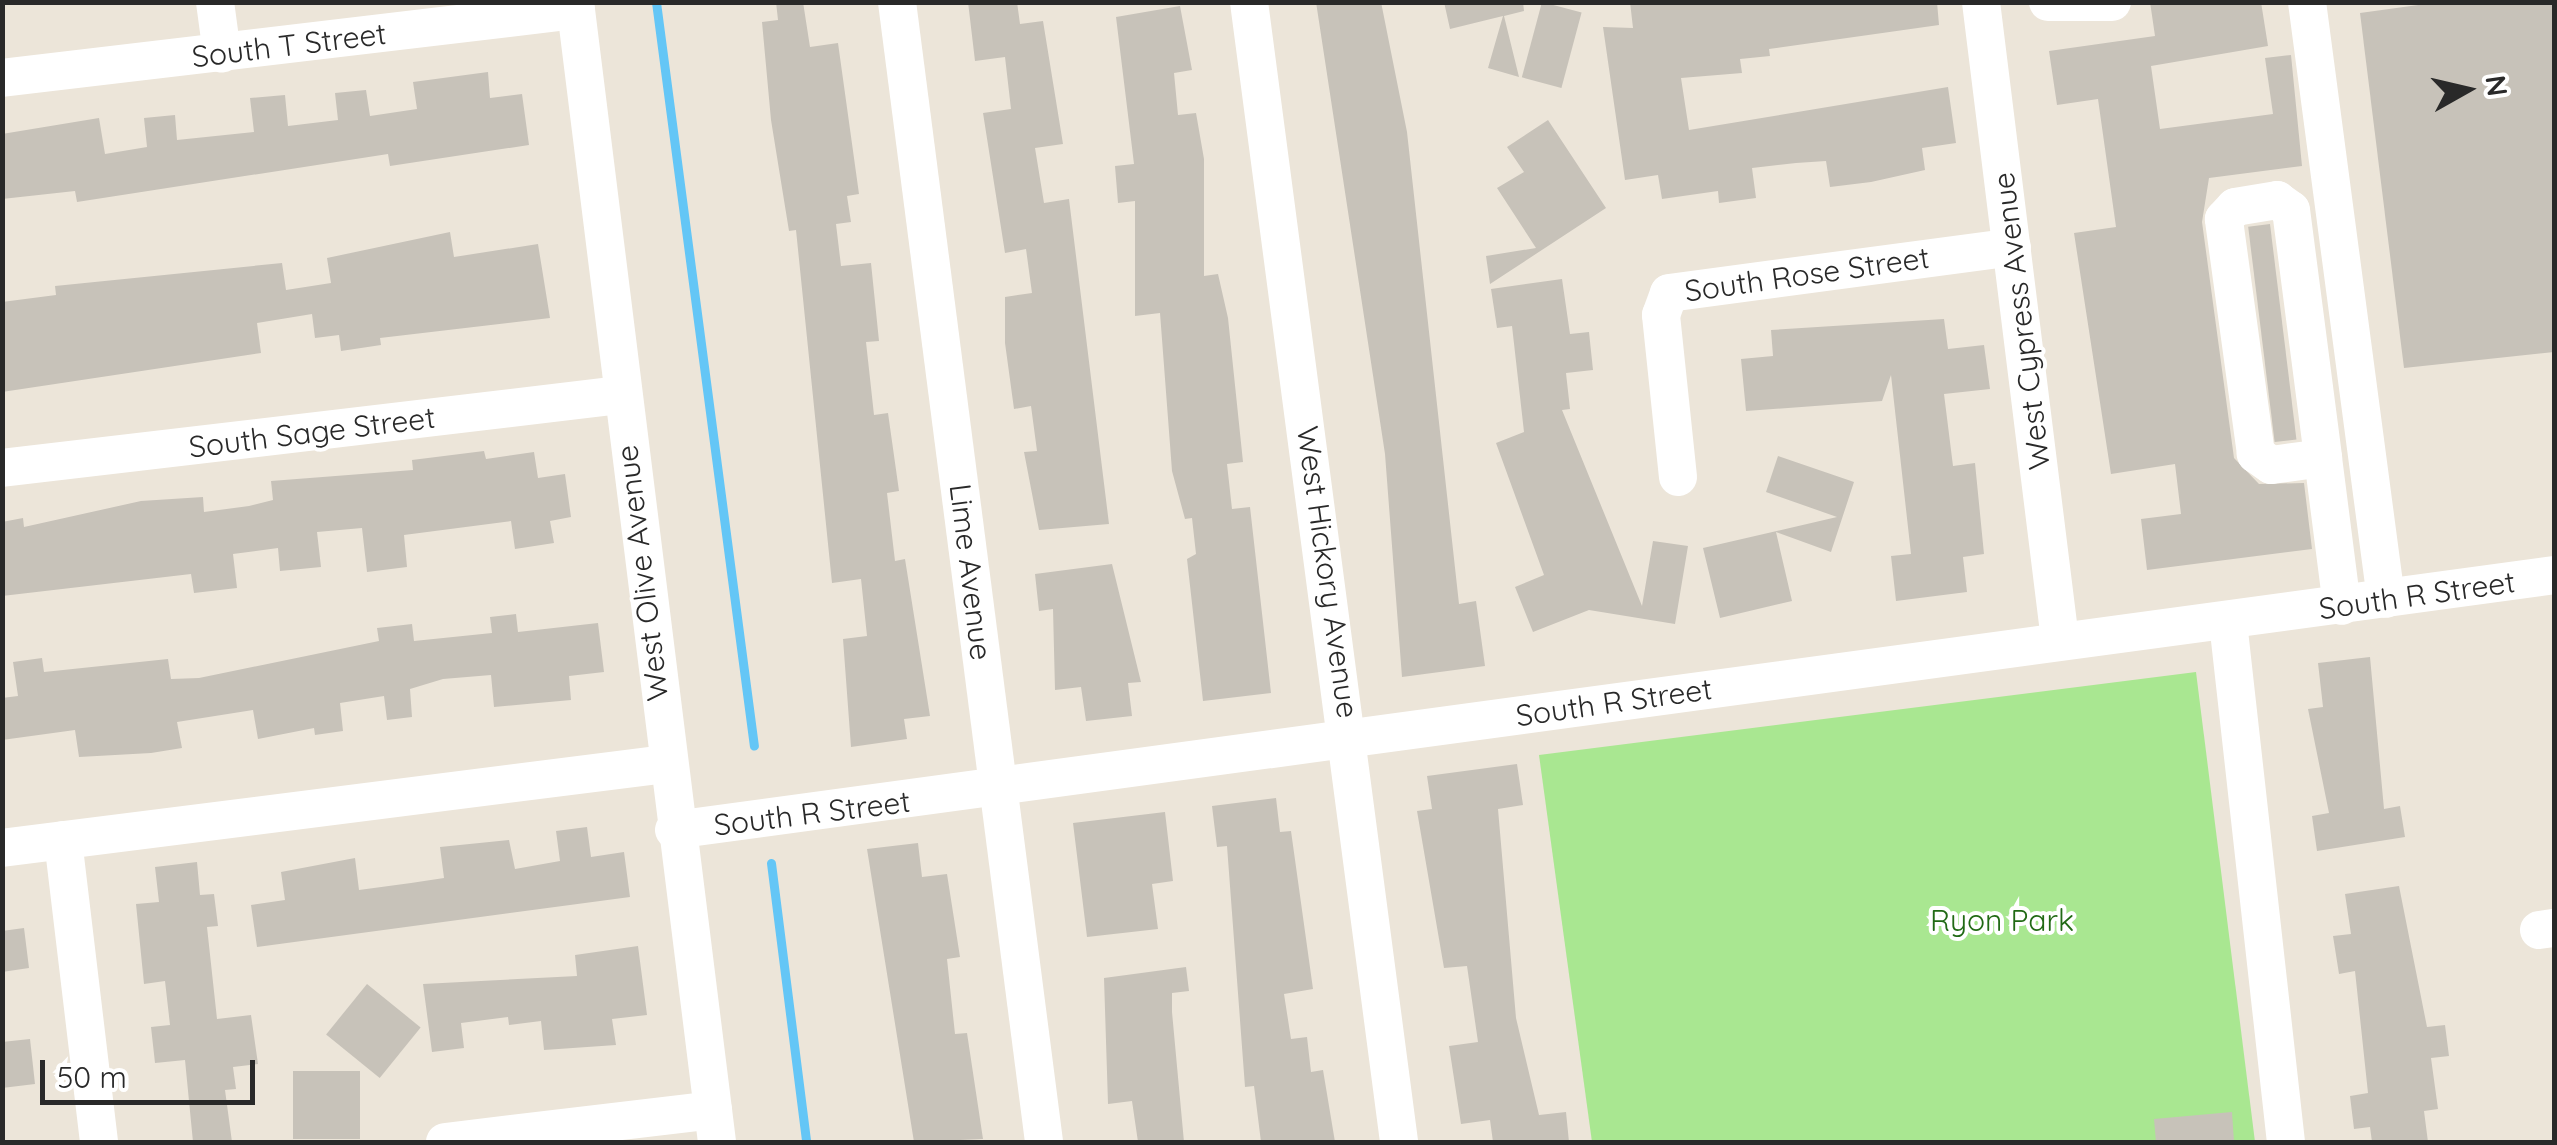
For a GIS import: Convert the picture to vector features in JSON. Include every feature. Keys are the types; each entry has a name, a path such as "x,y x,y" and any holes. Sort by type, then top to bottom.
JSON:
{"street":[{"path":"215,2 222,54"},
{"name":"Lime Avenue","path":"898,2 1044,1142"},
{"name":"West Hickory Avenue","path":"1248,2 1352,737 1399,1142"},
{"name":"West Cypress Avenue","path":"1981,2 2060,640"},
{"path":"2048,2 2112,2"},
{"path":"2307,2 2386,599"},
{"name":"South T Street","path":"2,78 222,54 576,6"},
{"name":"West Olive Avenue","path":"576,6 665,764 715,1126"},
{"path":"2323,458 2271,465 2256,454 2224,219 2235,207 2277,200 2291,210 2323,458 2342,606"},
{"name":"South Rose Street","path":"1678,477 1660,315 1670,293 2012,247"},
{"name":"South Sage Street","path":"2,468 621,395"},
{"name":"South R Street","path":"674,830 2554,575"},
{"path":"2228,622 2286,1142"},
{"path":"2,848 665,764"},
{"path":"63,840 99,1142"},
{"path":"444,1142 715,1126"}],"green space":[{"name":"Ryon Park","path":"2196,672 2255,1142 1592,1142 1539,755"}],"building":[{"path":"776,2 803,2 810,47 838,43 859,194 847,196 851,222 836,224 841,266 871,263 879,341 866,342 874,415 888,413 899,491 887,493 895,561 905,559 930,716 904,719 907,739 851,747 843,639 867,636 861,579 832,583 796,230 789,231 771,120 762,22 778,20"},
{"path":"968,2 1017,2 1020,24 1043,21 1063,144 1035,148 1044,203 1069,199 1109,524 1039,530 1024,452 1037,451 1031,406 1014,409 1005,343 1005,297 1032,293 1026,249 1005,253 983,113 1011,109 1005,57 975,61"},
{"path":"1316,2 1381,2 1407,132 1459,604 1476,601 1485,666 1402,677 1385,454"},
{"path":"1444,2 1523,2 1524,11 1504,16 1519,77 1488,68 1503,16 1450,29"},
{"path":"1542,2 1582,13 1561,88 1522,77"},
{"path":"1630,2 1937,2 1939,25 1769,49 1770,56 1740,59 1742,73 1681,78 1689,130 1948,87 1956,143 1922,148 1925,170 1871,182 1830,187 1826,161 1796,163 1752,168 1756,198 1719,203 1718,191 1662,199 1658,175 1625,180 1603,27 1633,28"},
{"path":"2150,2 2261,2 2268,46 2151,66 2160,129 2273,114 2265,58 2291,55 2302,166 2209,178 2202,222 2234,458 2259,484 2304,483 2312,549 2147,570 2141,519 2181,514 2175,464 2111,474 2074,233 2116,227 2098,99 2057,105 2049,51 2155,36"},
{"path":"2440,2 2554,2 2554,352 2404,368 2360,13"},
{"path":"1180,6 1192,70 1174,73 1178,115 1196,113 1204,159 1204,276 1218,274 1228,318 1243,462 1227,464 1232,509 1250,507 1271,693 1203,701 1187,559 1196,554 1192,518 1185,519 1172,471 1160,313 1135,316 1135,201 1118,203 1115,166 1134,164 1116,17"},
{"path":"488,72 490,98 522,94 529,145 390,166 388,154 77,202 75,191 2,199 2,134 99,118 105,154 147,147 144,118 175,115 177,140 254,132 250,98 285,95 288,126 338,120 335,93 366,90 370,116 417,109 413,82"},
{"path":"1548,120 1606,208 1490,284 1486,256 1536,248 1497,188 1524,172 1507,147"},
{"path":"2270,224 2296,439 2275,442 2248,227"},
{"path":"450,232 454,257 538,244 550,318 380,338 381,345 341,351 339,335 315,338 312,314 257,323 261,353 2,392 2,302 56,295 55,286 282,263 286,290 331,283 327,258"},
{"path":"1562,279 1570,334 1589,332 1593,370 1566,373 1570,409 1562,410 1642,606 1653,541 1688,546 1675,624 1589,610 1533,632 1515,587 1544,575 1496,443 1524,432 1512,326 1497,328 1491,289"},
{"path":"1944,319 1948,349 1984,345 1990,389 1944,394 1953,466 1975,463 1984,554 1963,557 1967,592 1896,601 1891,556 1911,554 1891,375 1882,401 1746,411 1741,359 1773,356 1771,330"},
{"path":"484,451 486,459 534,452 538,478 565,474 571,517 550,521 554,543 515,549 511,521 404,535 407,567 367,572 362,528 317,532 321,567 280,571 278,548 233,554 237,588 194,593 191,574 2,596 2,522 23,518 24,527 141,501 203,497 204,512 249,506 273,500 271,481 413,470 412,460"},
{"path":"1778,456 1854,482 1831,552 1776,532 1792,601 1720,618 1703,548 1837,517 1766,492"},
{"path":"1112,564 1141,682 1128,683 1132,716 1086,721 1081,687 1055,690 1053,609 1039,611 1035,574"},
{"path":"516,614 518,632 598,623 604,672 569,676 571,700 494,707 491,675 443,679 410,689 412,717 387,720 384,696 340,703 343,731 315,735 314,728 258,739 253,710 177,722 182,748 151,753 79,757 75,730 2,740 2,698 18,696 13,662 42,658 44,672 168,659 171,679 199,678 379,641 377,628 412,624 414,641 492,633 490,617"},
{"path":"2370,657 2384,809 2400,806 2405,837 2317,851 2312,816 2329,813 2308,709 2323,707 2318,663"},
{"path":"1517,764 1523,805 1498,809 1516,1018 1539,1115 1566,1112 1569,1142 1493,1142 1490,1120 1461,1124 1449,1046 1478,1042 1467,966 1444,968 1417,811 1432,809 1427,776"},
{"path":"1276,798 1280,832 1291,831 1313,989 1284,994 1291,1039 1307,1037 1311,1072 1323,1070 1335,1142 1261,1142 1254,1086 1245,1087 1227,846 1217,847 1212,806"},
{"path":"1165,812 1173,881 1152,884 1158,929 1087,937 1073,823"},
{"path":"587,827 591,857 624,852 630,897 257,947 251,905 285,900 281,872 355,858 359,890 411,883 444,878 440,847 509,840 515,869 560,861 556,831"},
{"path":"918,843 922,877 947,874 960,957 947,959 955,1034 967,1033 983,1139 914,1142 867,849"},
{"path":"197,862 200,895 214,894 218,926 207,927 217,1019 251,1015 258,1064 233,1067 236,1089 225,1090 232,1142 193,1142 185,1060 155,1063 151,1027 170,1025 165,981 144,984 136,904 159,902 155,867"},
{"path":"2399,886 2427,1027 2445,1025 2449,1056 2431,1058 2438,1109 2424,1111 2428,1142 2372,1142 2370,1127 2354,1129 2350,1096 2368,1093 2355,971 2339,974 2333,936 2351,934 2345,894"},
{"path":"24,928 29,968 2,972 2,931"},
{"path":"638,946 647,1015 612,1019 616,1045 544,1050 541,1021 509,1025 508,1017 461,1023 464,1048 432,1052 423,984 577,976 575,955"},
{"path":"1186,967 1189,991 1172,993 1184,1142 1138,1142 1132,1101 1108,1104 1104,978"},
{"path":"367,984 421,1027 380,1078 326,1035"},
{"path":"30,1039 35,1084 2,1088 2,1042"},
{"path":"293,1071 360,1071 360,1139 293,1139"},
{"path":"2232,1112 2234,1142 2156,1142 2154,1119"}],"waterway":[{"path":"656,2 754,746"},
{"path":"771,863 806,1142"}]}
